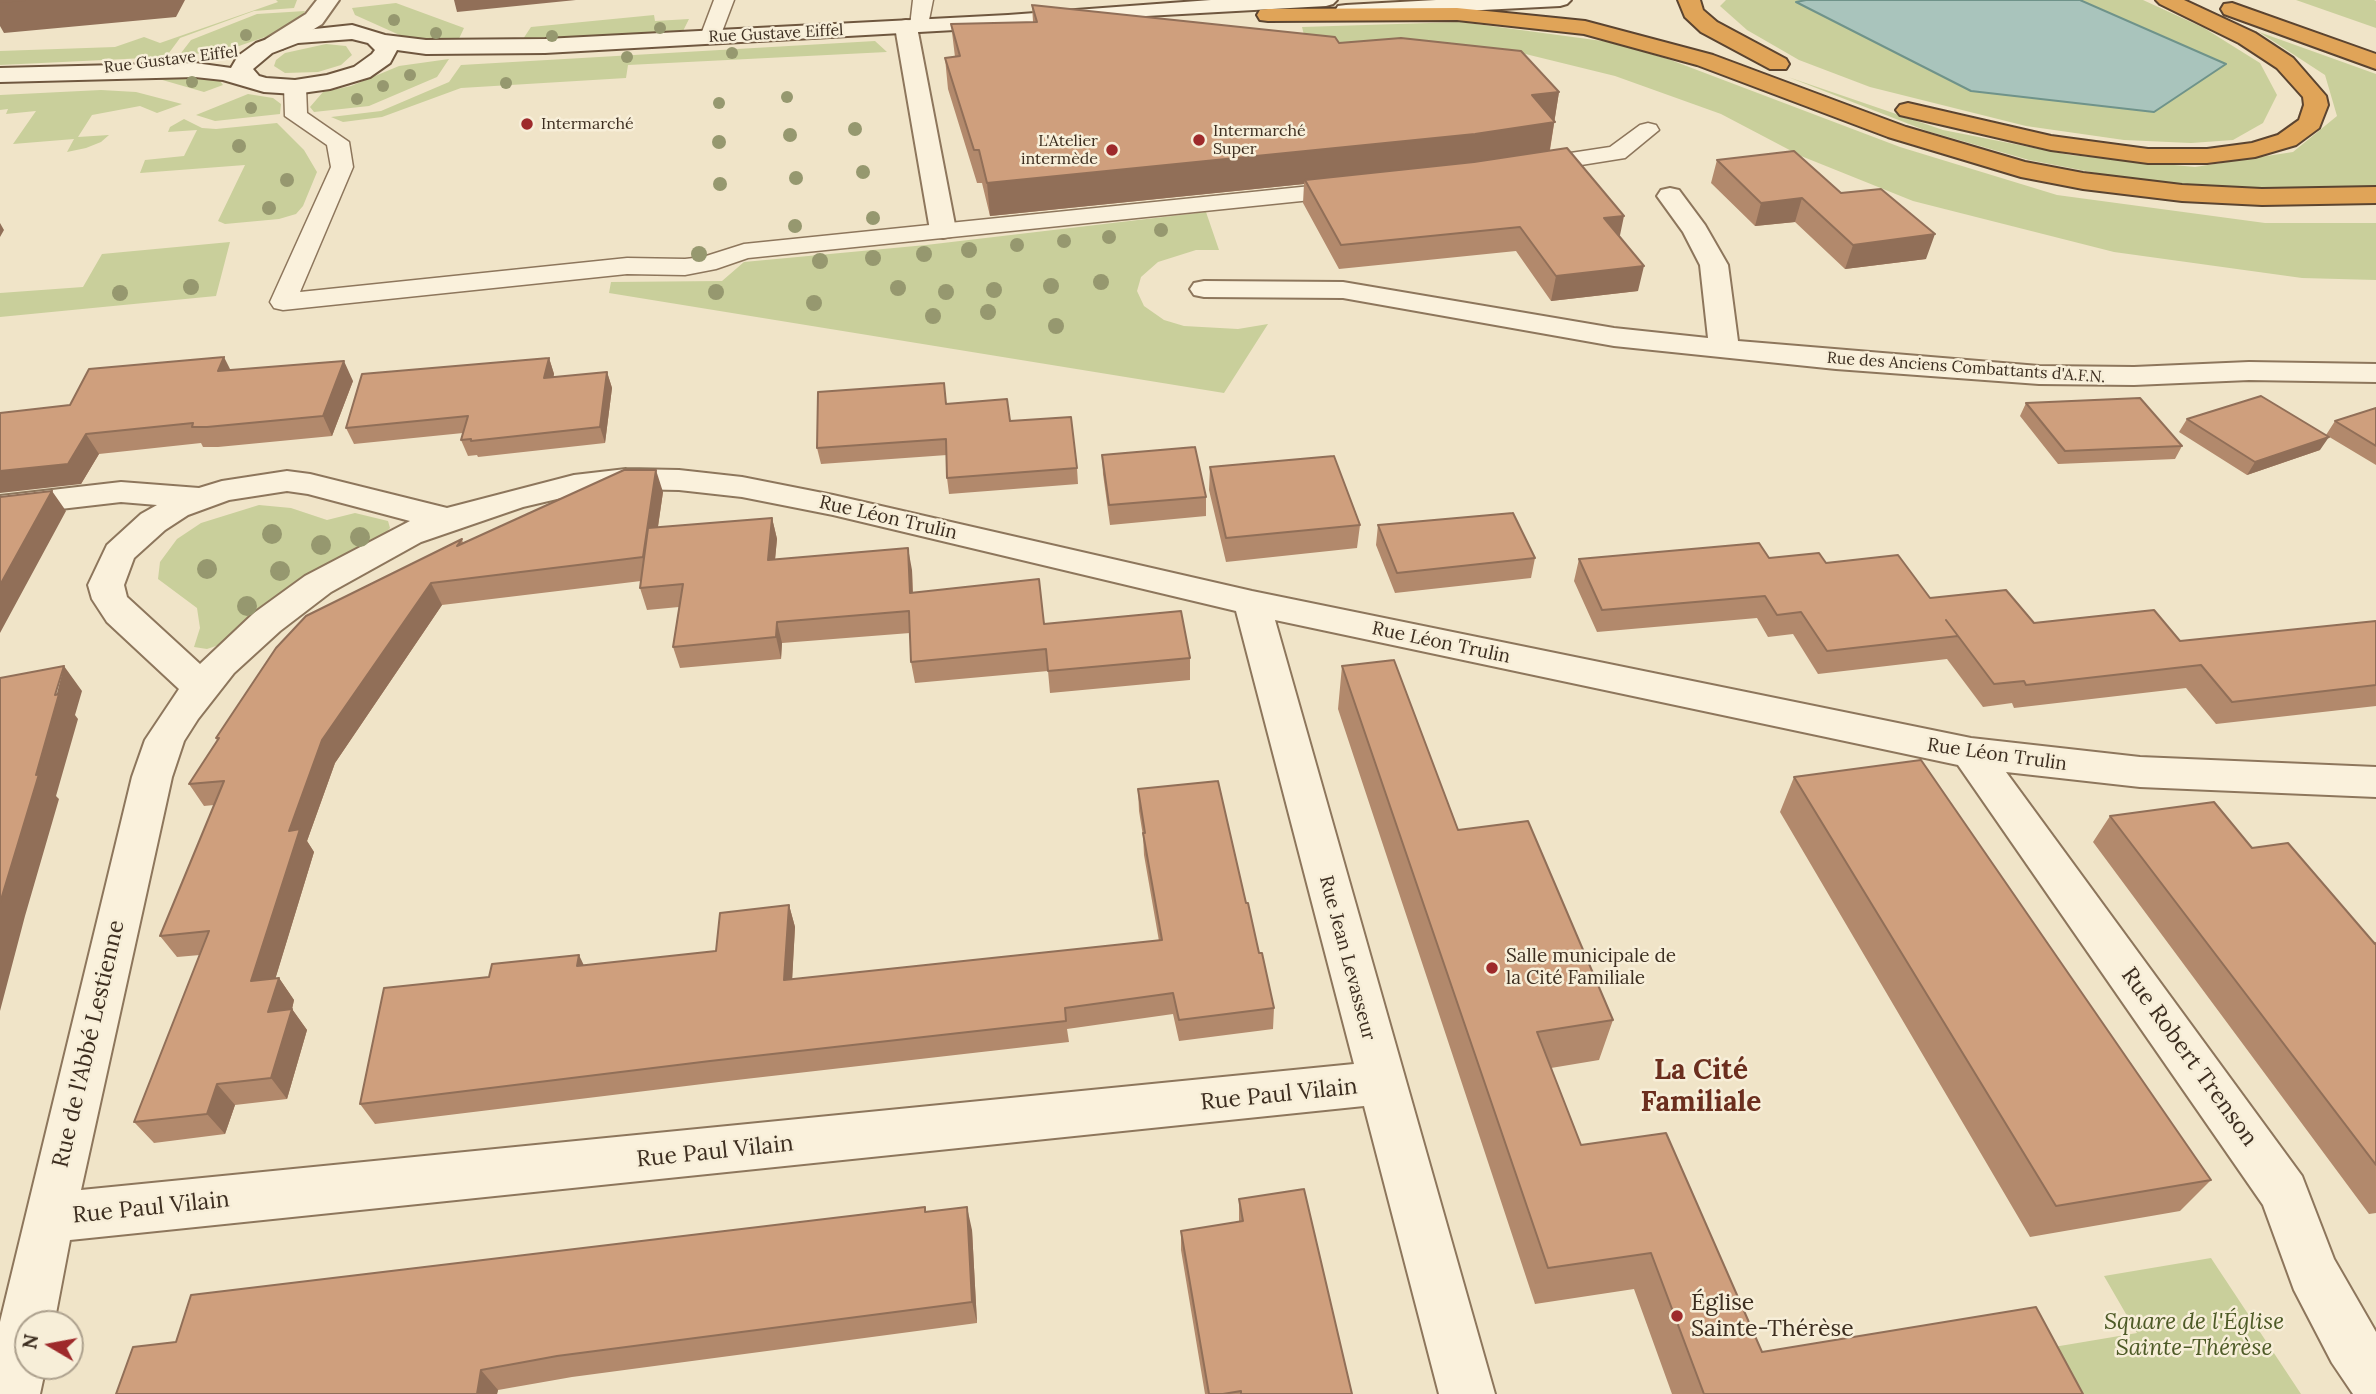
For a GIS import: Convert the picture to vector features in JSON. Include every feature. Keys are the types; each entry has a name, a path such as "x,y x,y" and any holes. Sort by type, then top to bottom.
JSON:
{"highway":[{"path":"1689,0 1693,12 1709,27 1800,74 1918,113 2010,135 2122,154 2207,156 2272,146 2287,140 2310,122 2316,105 2314,96 2285,63 2247,38 2167,0"},
{"path":"2207,0 2376,62"},
{"path":"2264,0 2363,35"},
{"path":"1588,10 1598,23 1618,35"},
{"path":"1268,15 1477,15 1551,23 1618,35 1730,68 1936,145 2041,173 2182,193 2262,197 2376,195"}],"street":[{"path":"250,80 242,69 246,61 314,19 331,0 340,19 386,49 382,58 362,72"},
{"path":"1008,21 1110,12 1326,0"},
{"path":"1008,21 1268,15 1560,0"},
{"name":"Rue Gustave Eiffel","path":"0,75 195,70 273,86 295,87 330,82 415,59 545,46 1008,21"},
{"path":"913,27 943,230"},
{"name":"Rue Gustave Eiffel","path":"68,72 212,58 319,33 371,37 426,47 545,46"},
{"path":"1670,196 1696,231 1714,265 1724,348"},
{"name":"Rue des Anciens Combattants d'A.F.N.","path":"1204,289 1343,290 1540,326 1836,360 2074,377 2249,371 2376,373"},
{"name":"Rue Léon Trulin","path":"201,687 241,644 318,584 380,548 448,519 513,499 575,485 626,479 679,480 743,486 833,505 1252,603 1971,753 2140,772 2376,782"},
{"path":"201,687 120,613 110,599 106,585 118,553 153,522 198,498 245,486 287,481 329,488 383,505 448,519"},
{"path":"0,506 121,492 198,498"},
{"name":"Rue Jean Levasseur","path":"1252,603 1467,1394"},
{"name":"Rue de l'Abbé Lestienne","path":"12,1394 49,1218 152,777 166,740 201,687"},
{"name":"Rue Robert Trenson","path":"1971,753 2284,1192 2313,1272 2351,1344 2376,1379"},
{"name":"Rue Paul Vilain","path":"49,1218 1381,1083"}],"lane":[{"path":"710,37 724,0"},
{"path":"913,27 923,0"},
{"path":"295,87 296,116 338,142 342,167 283,302 627,266 685,267 707,264 744,251 1375,186"},
{"path":"1511,169 1617,153 1648,130"}],"green space":[{"path":"276,0 297,0 294,8 254,11 180,38 166,57 0,65 0,51 115,47 144,37 160,43 278,2"},
{"path":"1726,0 1806,0 1797,2 2226,64 2080,0 2143,0 2204,28 2260,63 2277,95 2263,123 2233,140 2191,143 2124,140 2026,126 1870,87 1799,60 1747,30 1720,6"},
{"path":"2296,0 2374,0 2376,28"},
{"path":"396,3 464,28 457,43 404,37 355,15 352,8"},
{"path":"305,11 299,21 289,28 268,36 236,47 178,57 191,40 257,14"},
{"path":"654,15 655,21 689,19 683,31 523,39 531,27"},
{"path":"1461,22 1610,42 1668,59 1900,147 2057,195 2265,223 2376,223 2376,280 2302,278 2114,252 1913,201 1801,156 1721,114 1615,76 1501,48 1333,67 1308,51 1302,27"},
{"path":"2259,32 2376,74 2376,186 2246,190 2148,183 2029,160 1927,131 1788,77 1943,130 2070,155 2195,167 2293,152 2337,116 2325,75"},
{"path":"875,41 887,52 628,65 626,78 461,88 382,117 343,122 331,117 381,111 449,82 461,65"},
{"path":"326,44 346,46 352,55 341,65 318,72 285,73 274,66 276,60 285,53"},
{"path":"449,59 437,77 369,106 314,112 310,107 323,92 351,86 399,66"},
{"path":"165,73 199,76 220,81 223,85 204,92 159,79"},
{"path":"101,90 136,92 182,104 157,113 140,106 92,115 78,137 109,135 101,142 86,148 67,152 74,139 13,144 36,111 6,114 8,109 0,110 0,95"},
{"path":"248,94 273,98 281,104 280,114 215,121 196,115"},
{"path":"184,119 202,128 216,129 277,123 304,150 317,172 303,206 296,214 279,219 225,224 218,221 245,165 140,173 145,160 184,156 197,130 168,132 170,127"},
{"path":"1206,212 1219,250 1196,250 1158,262 1141,277 1137,291 1144,306 1164,320 1184,326 1238,329 1268,324 1224,393 609,293 611,282 722,281 744,262 926,245"},
{"path":"230,242 216,296 0,317 0,293 83,287 102,254"},
{"path":"259,505 291,508 327,520 355,513 388,521 390,528 383,536 222,644 207,649 194,647 200,628 197,608 158,579 160,562 177,539 201,523"},
{"name":"Square de l'Église Sainte-Thérèse","path":"2211,1258 2301,1394 2047,1394 2024,1352 2137,1333 2104,1276"}],"water":[{"path":"2080,0 2226,64 2154,112 1971,91 1796,2"}],"building":[{"name":"Intermarché Super","path":"1032,5 1335,37 1339,43 1401,38 1521,51 1559,92 1532,95 1555,122 1475,134 987,183 979,150 974,150 945,58 960,56 951,24 1037,22"},
{"path":"1567,148 1624,216 1604,218 1644,266 1556,276 1520,227 1341,245 1305,180 1474,162"},
{"path":"1794,151 1841,193 1881,189 1935,234 1853,245 1802,198 1761,203 1717,160"},
{"path":"224,357 218,371 344,361 323,416 207,427 192,427 193,423 86,434 68,464 0,471 0,413 70,405 89,369"},
{"path":"549,358 544,378 607,372 600,427 471,441 461,440 468,416 346,428 362,374"},
{"path":"944,383 946,404 1007,399 1010,421 1071,417 1077,468 947,478 946,439 817,448 818,392"},
{"path":"2261,396 2329,437 2255,462 2187,419"},
{"path":"2140,398 2182,446 2065,451 2026,403"},
{"path":"2376,408 2376,446 2335,421"},
{"path":"1195,447 1206,497 1109,505 1102,455"},
{"path":"1334,456 1360,525 1226,538 1210,467"},
{"path":"624,470 656,470 643,557 431,583 322,740 289,831 300,829 251,981 279,978 268,1012 292,1009 271,1078 217,1084 207,1114 134,1122 209,931 160,936 224,781 189,784 276,648 306,616 462,539 457,546"},
{"path":"52,491 0,585 0,497"},
{"path":"1513,513 1535,558 1397,573 1378,525"},
{"path":"772,518 768,560 908,548 910,593 1039,579 1044,624 1181,611 1190,658 1048,671 1046,649 911,662 909,611 777,622 776,637 673,647 683,584 640,588 648,528"},
{"path":"1759,543 1769,558 1819,553 1826,563 1898,555 1930,598 2006,590 2034,623 2154,610 2180,641 2376,621 2376,685 2232,702 2201,665 2026,685 2024,681 1994,684 1958,636 1827,651 1801,612 1777,615 1765,596 1602,610 1579,559"},
{"path":"1394,660 1458,830 1528,821 1613,1020 1537,1032 1581,1145 1666,1133 1762,1352 2036,1307 2083,1394 1704,1394 1651,1253 1548,1268 1342,666"},
{"path":"64,666 55,695 59,694 36,775 39,774 0,903 0,678"},
{"path":"1921,760 2211,1180 2056,1206 1794,777"},
{"path":"1218,781 1274,1008 1179,1020 1173,993 1065,1008 1066,1021 360,1104 384,988 489,977 492,964 579,955 577,966 716,951 720,913 789,905 784,980 1162,940 1138,789"},
{"path":"2214,802 2252,848 2288,843 2376,943 2376,1165 2110,816"},
{"path":"1304,1189 1352,1394 1241,1394 1241,1391 1209,1394 1181,1231 1243,1221 1239,1199"},
{"path":"925,1207 925,1212 967,1207 972,1302 557,1356 481,1370 477,1394 116,1394 133,1347 176,1342 191,1295"}],"place":[{"name":"Intermarché","path":"527,124"},
{"name":"Intermarché Super","path":"1199,140"},
{"name":"L'Atelier intermède","path":"1112,150"},
{"name":"Salle municipale de la Cité Familiale","path":"1492,968"},
{"name":"Église Sainte-Thérèse","path":"1677,1316"}],"district":[{"name":"La Cité Familiale","path":"1701,1087"}]}
